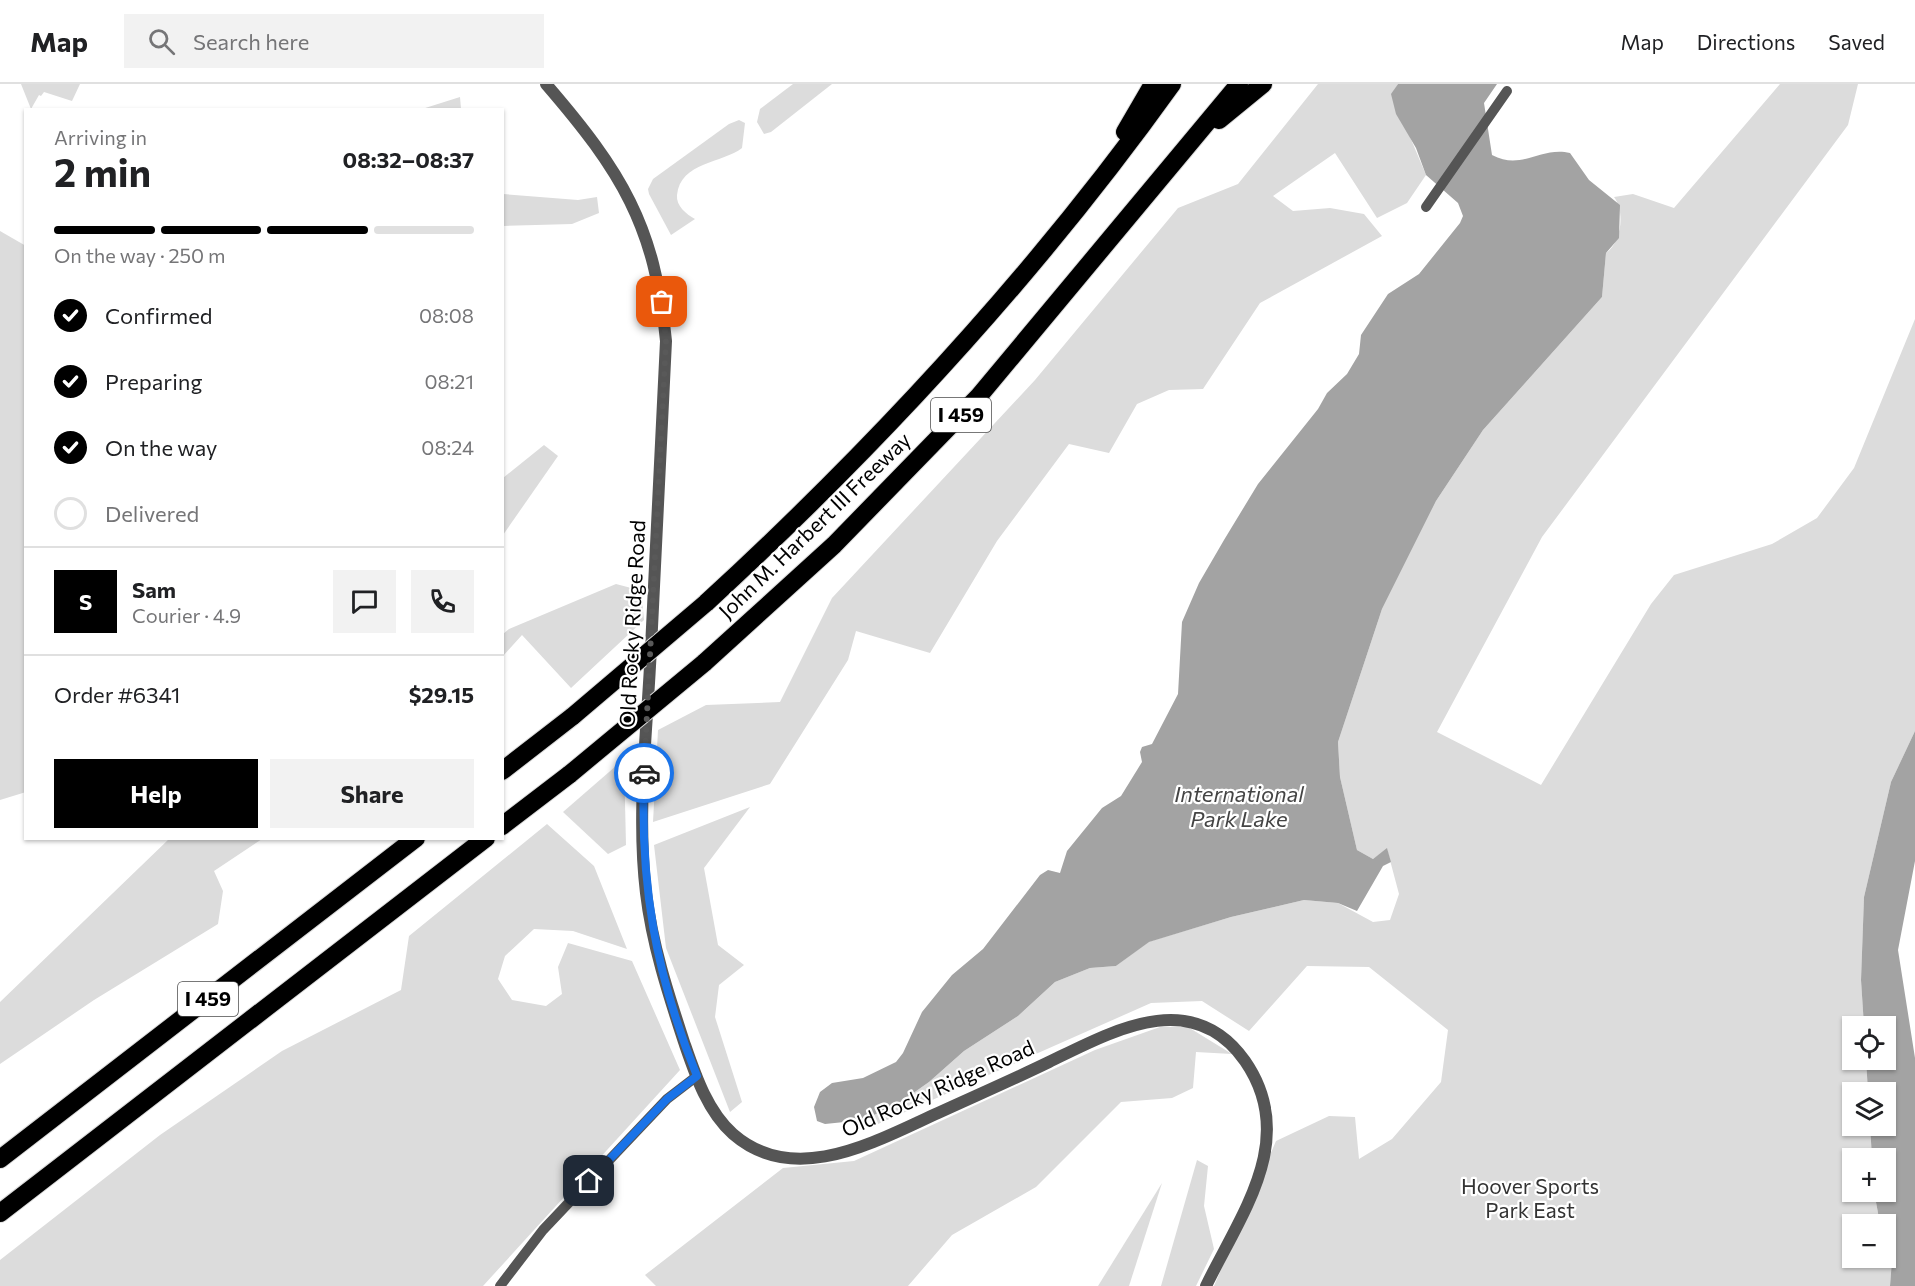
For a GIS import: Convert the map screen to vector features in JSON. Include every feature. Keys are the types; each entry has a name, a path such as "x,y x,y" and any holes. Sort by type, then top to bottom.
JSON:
{"highway":[{"path":"1085,200 1153,84"},
{"name":"John M. Harbert III Freeway","path":"504,769 573,716 706,603 852,464 977,330 1085,200 1172,84"},
{"name":"John M. Harbert III Freeway","path":"504,824 570,774 704,663 834,545 979,396 1239,84"},
{"path":"1191,142 1263,84"},
{"name":"I 459","path":"0,1159 413,840"},
{"name":"I 459","path":"0,1213 483,840"}],"street":[{"name":"Old Rocky Ridge Road","path":"546,84 592,139 623,185 646,235 660,289 666,341 645,756 643,858 650,919 658,957 697,1076 715,1112 723,1124 743,1142 777,1156 823,1157 870,1143 1120,1030 1165,1020 1202,1025 1223,1037 1251,1070 1264,1100 1269,1131 1267,1149 1258,1179 1206,1286"},
{"path":"1426,207 1507,91"},
{"path":"500,1286 532,1241 667,1099 697,1076"}],"green space":[{"path":"21,84 80,84 72,101 44,92 41,96 39,95 31,108"},
{"path":"793,84 832,84 771,132 764,134 757,122 760,109"},
{"path":"1318,84 1398,84 1392,94 1426,175 1407,203 1377,218 1335,153 1273,196 1293,211 1330,208 1364,214 1382,236 1260,303 1203,389 1169,390 1137,404 1109,453 1069,444 997,541 930,653 856,631 848,660 770,784 653,822 658,730 706,705 780,702 832,598 1035,380 1178,208 1238,184"},
{"name":"Hoover Sports Park East","path":"1780,84 1858,84 1848,125 1542,537 1437,732 1541,785 1651,604 1674,575 1772,544 1817,518 1854,468 1915,319 1915,731 1891,782 1864,897 1861,980 1863,1016 1842,1016 1842,1070 1867,1070 1867,1082 1842,1082 1842,1136 1871,1136 1871,1148 1842,1148 1842,1202 1876,1202 1878,1214 1842,1214 1842,1268 1891,1268 1890,1286 1214,1286 1276,1141 1329,1116 1355,1117 1359,1159 1392,1139 1441,1082 1448,1030 1369,967 1307,966 1249,1031 1202,1001 1151,1003 878,1124 872,1116 902,1101 929,1082 964,1051 1018,1016 1055,982 1090,968 1116,966 1148,942 1231,917 1304,900 1338,903 1373,922 1390,920 1399,894 1387,849 1373,859 1357,850 1340,777 1338,742 1382,609 1436,501 1483,430 1602,297 1606,253 1616,242 1621,218 1614,197 1633,194 1674,208"},
{"path":"460,97 461,108 425,108"},
{"path":"739,120 745,123 742,148 694,170 680,184 677,195 678,203 695,219 671,235 649,194 648,189 653,179 729,124"},
{"path":"504,194 578,200 597,197 599,213 572,224 504,226"},
{"path":"0,231 24,245 24,793 0,800"},
{"path":"544,445 558,456 504,534 504,477"},
{"path":"616,584 635,589 642,599 644,620 571,688 522,635 504,655 504,633 509,629"},
{"path":"624,759 626,845 608,854 563,812"},
{"path":"750,807 704,868 718,945 744,965 719,985 715,1017 742,1102 730,1112 666,948 654,845"},
{"path":"547,824 594,866 627,949 573,931 534,929 505,956 498,979 512,1000 546,1006 562,994 558,967 568,943 632,961 680,1070 483,1286 0,1286 0,1260 160,1135 282,1051 401,990 409,936"},
{"path":"168,840 260,840 214,871 223,891 218,924 94,1000 0,1064 0,1002"},
{"path":"1160,1027 1188,1027 1232,1054 1196,1052 1193,1088 1172,1098 1121,1102 1036,1187 952,1235 908,1286 656,1286 645,1275 783,1168 854,1161 1095,1050"},
{"path":"1197,1160 1208,1166 1204,1206 1214,1249 1196,1286 1161,1286"},
{"path":"1162,1183 1129,1286 1098,1286"}],"water":[{"name":"International Park Lake","path":"1398,84 1497,84 1484,103 1492,155 1503,159 1522,160 1550,153 1570,153 1589,180 1620,205 1619,238 1606,253 1602,297 1483,430 1436,501 1382,609 1338,742 1340,777 1357,850 1373,859 1387,848 1391,862 1383,866 1357,911 1338,903 1304,900 1231,917 1149,942 1116,966 1090,968 1055,982 1018,1016 964,1051 929,1082 902,1101 872,1116 854,1121 825,1124 817,1121 814,1107 820,1092 832,1083 863,1078 896,1062 903,1053 922,1012 952,975 983,949 1040,875 1048,870 1060,873 1067,851 1102,808 1121,796 1142,762 1140,752 1142,747 1152,744 1178,694 1182,622 1199,583 1224,540 1258,484 1318,409 1327,393 1347,374 1359,354 1361,335 1388,294 1419,274 1460,223 1463,216 1458,203 1426,175 1416,148 1396,114 1391,94"},
{"path":"1915,731 1915,861 1898,950 1915,1058 1915,1286 1890,1286 1891,1268 1896,1268 1896,1214 1878,1214 1876,1202 1896,1202 1896,1148 1871,1148 1871,1136 1896,1136 1896,1082 1867,1082 1867,1070 1896,1070 1896,1016 1863,1016 1861,980 1864,897 1891,782"}],"way so far":[{"path":"644,773 666,341 662,302"}],"route":[{"path":"589,1181 667,1099 697,1076 669,996 650,919 642,835 644,773"}]}
